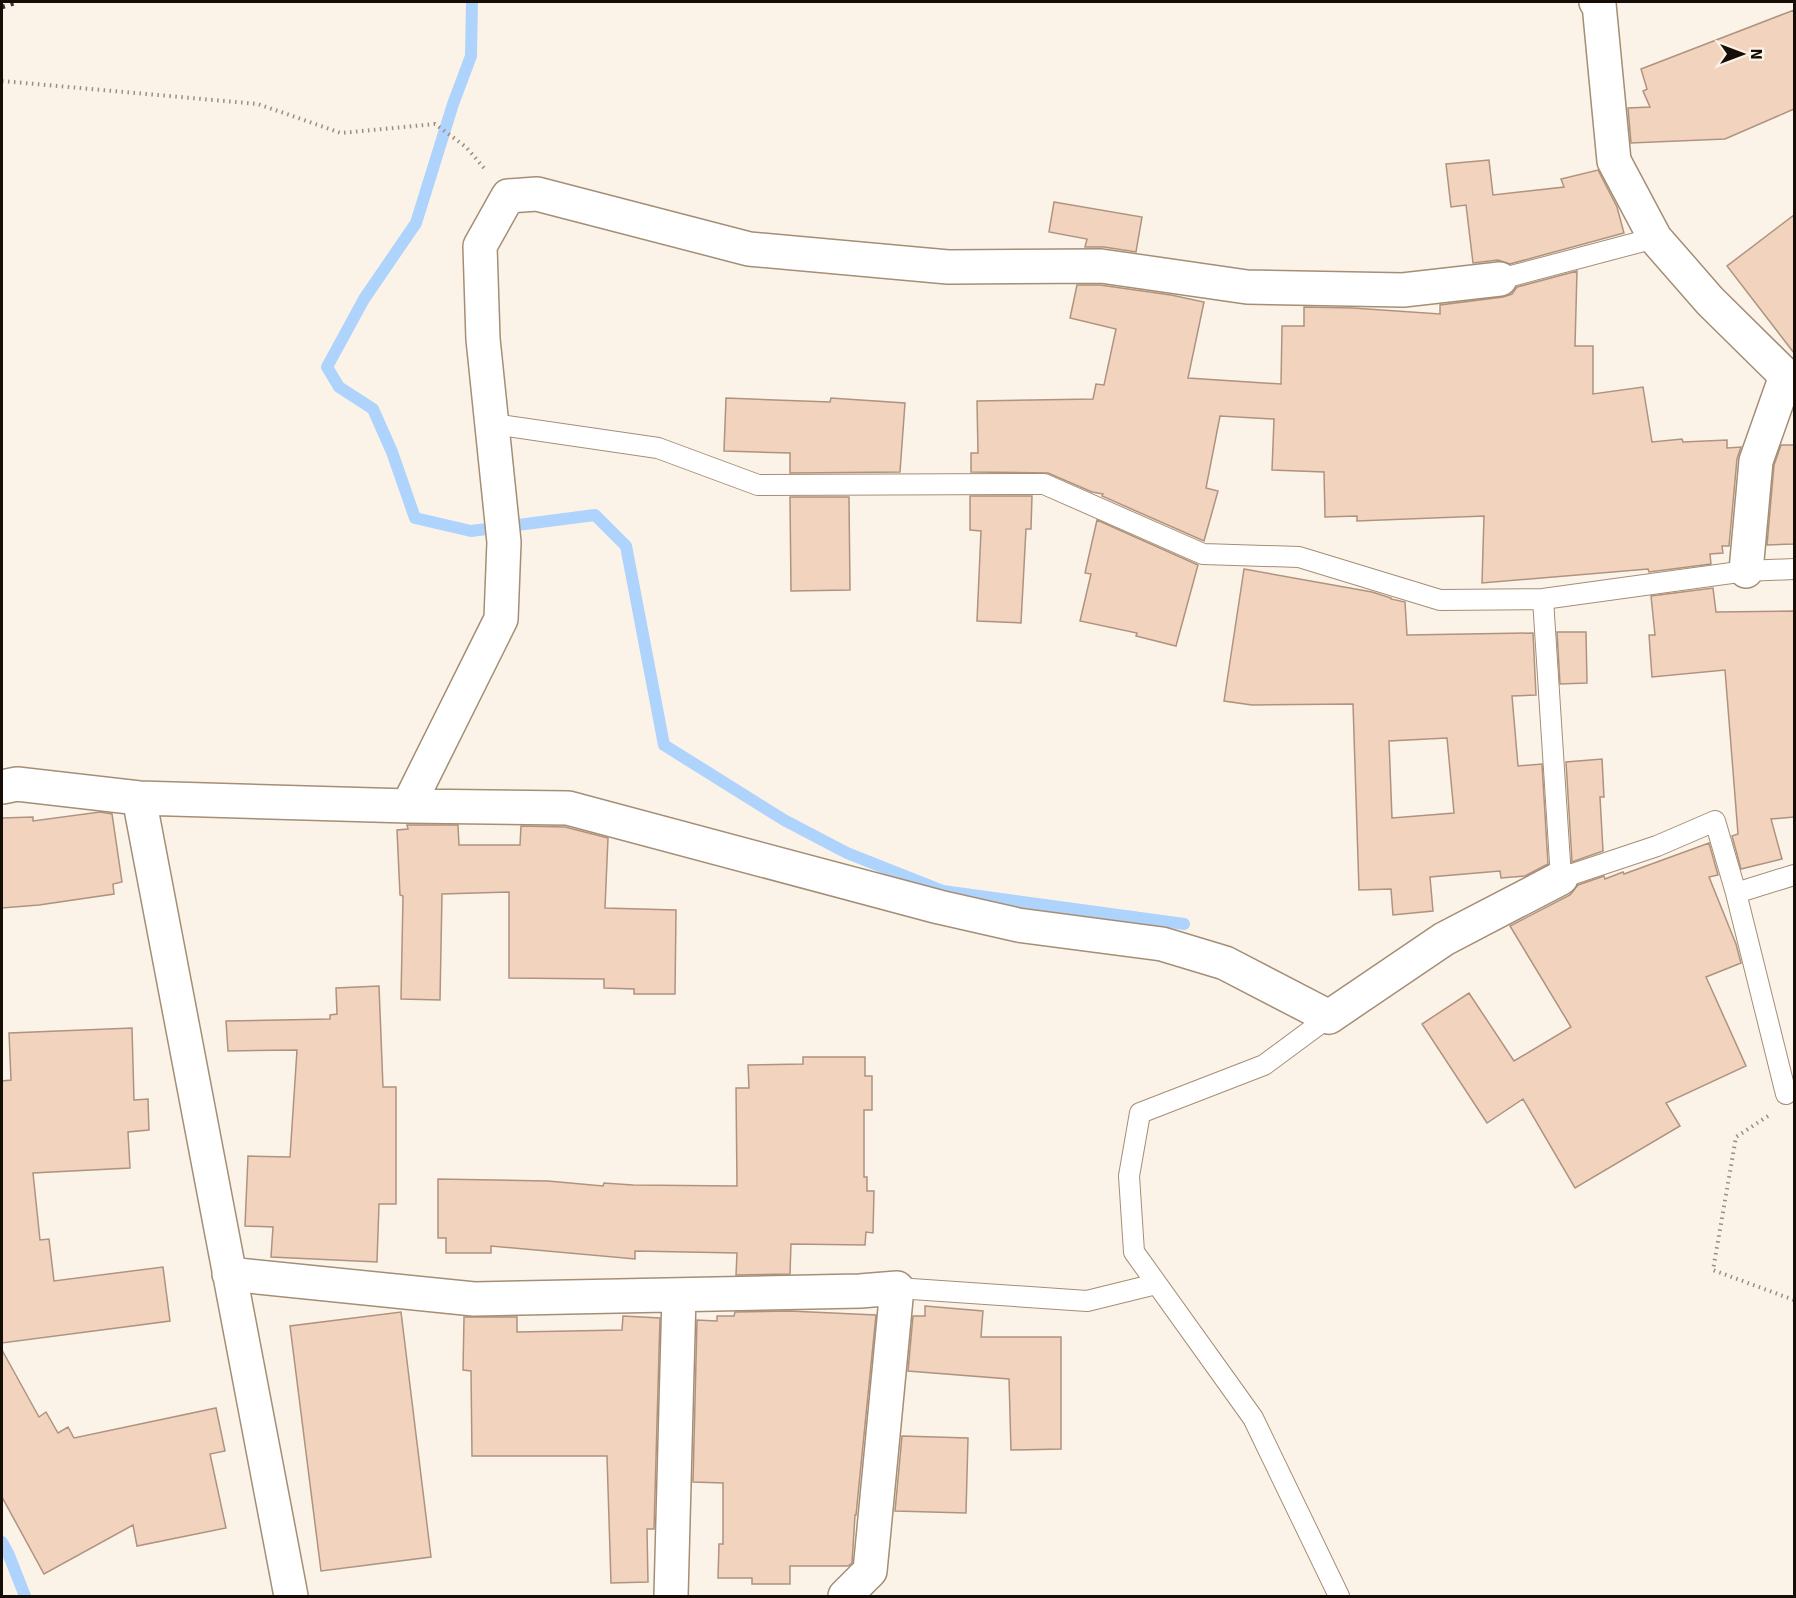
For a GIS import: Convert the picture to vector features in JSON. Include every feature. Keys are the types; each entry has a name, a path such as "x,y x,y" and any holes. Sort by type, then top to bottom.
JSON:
{"street":[{"path":"1596,2 1599,3 1614,161 1655,238 1710,301 1786,376 1756,462 1746,571"},
{"path":"408,806 501,619 504,542 483,339 480,246 508,196 537,194 749,249 948,267 1101,266 1247,287 1271,288 1403,290 1500,279"},
{"path":"2,787 17,784 139,798 568,808 939,907 1018,925 1161,944 1225,963 1329,1017 1444,939 1562,878"},
{"path":"139,798 291,1596"},
{"path":"229,1274 474,1299 860,1291 897,1288 870,1571 845,1596"},
{"path":"671,1596 679,1295"}],"lane":[{"path":"1500,279 1655,238"},
{"path":"493,424 658,448 758,485 1044,484 1203,554 1299,557 1440,600 1543,599 1746,571 1794,569"},
{"path":"1543,599 1562,878 1657,846 1715,821 1736,893 1786,1094"},
{"path":"1736,893 1794,875"},
{"path":"1329,1017 1264,1065 1140,1113 1129,1176 1134,1252 1252,1418 1339,1596"},
{"path":"897,1288 1087,1300 1156,1284"}],"path":[{"path":"2,81 258,104 341,133 435,123 466,147"},
{"path":"1786,1094 1766,1118 1736,1137 1713,1270 1794,1300"}],"building":[{"path":"1794,10 1794,109 1725,139 1631,143 1628,108 1650,107 1643,91 1647,89 1641,69"},
{"path":"1489,160 1493,195 1564,187 1561,179 1598,170 1617,207 1624,233 1510,264 1498,260 1473,263 1466,205 1451,207 1446,164"},
{"path":"1054,202 1142,217 1136,252 1104,247 1085,247 1087,239 1049,232"},
{"path":"1794,215 1794,353 1727,266"},
{"path":"1577,271 1575,346 1593,346 1593,394 1643,387 1652,442 1682,439 1683,442 1727,440 1727,448 1741,447 1737,459 1729,546 1722,546 1723,553 1710,554 1711,564 1649,572 1648,569 1482,583 1484,516 1357,521 1357,516 1325,517 1324,472 1272,470 1274,419 1220,416 1206,488 1218,491 1204,541 1102,496 1103,494 1092,492 1048,473 971,472 971,453 978,453 977,401 1093,399 1096,384 1104,385 1116,329 1070,318 1077,285 1100,285 1204,302 1188,378 1281,384 1282,326 1304,326 1304,307 1440,314 1440,305 1503,297 1512,294 1517,287"},
{"path":"726,398 830,402 831,398 905,403 900,472 790,473 790,453 724,451"},
{"path":"1781,445 1794,445 1794,544 1767,545 1774,465"},
{"path":"970,496 1032,496 1031,529 1026,529 1021,623 977,621 981,531 970,530"},
{"path":"790,497 849,497 850,590 791,591"},
{"path":"1097,520 1198,565 1176,646 1136,636 1137,633 1080,621 1091,574 1085,573"},
{"path":"1244,569 1372,592 1405,602 1407,635 1533,633 1536,695 1512,696 1518,766 1542,764 1548,864 1525,876 1501,878 1500,871 1430,877 1433,911 1393,915 1391,889 1359,890 1353,704 1252,705 1224,701","holes":["1447,738 1454,813 1392,818 1389,741"]},
{"path":"1713,588 1716,612 1794,611 1794,817 1771,819 1782,859 1741,869 1732,836 1738,834 1725,670 1652,677 1649,635 1655,635 1651,596"},
{"path":"1557,632 1586,632 1587,683 1560,684"},
{"path":"1602,759 1604,797 1600,797 1603,851 1572,862 1566,762"},
{"path":"100,812 112,814 122,882 113,884 114,894 2,908 2,818 33,817 33,821"},
{"path":"407,825 458,825 459,845 520,845 521,826 565,827 608,838 605,908 676,910 675,994 634,994 634,989 604,988 604,979 509,978 509,892 442,894 440,1000 401,999 403,896 400,895 397,830 408,829"},
{"path":"1709,843 1718,875 1709,877 1736,944 1741,963 1706,977 1746,1066 1666,1103 1680,1126 1575,1188 1523,1099 1487,1123 1422,1024 1469,993 1514,1061 1571,1027 1510,926 1570,895 1578,885 1604,876 1605,879 1623,872 1624,874"},
{"path":"379,986 383,1087 396,1087 396,1204 379,1204 377,1262 271,1257 273,1227 245,1226 248,1156 290,1157 297,1050 228,1051 226,1021 330,1019 330,1015 337,1014 336,988"},
{"path":"132,1028 134,1100 148,1099 149,1130 128,1132 130,1168 33,1173 40,1240 49,1239 54,1281 163,1267 170,1321 2,1343 2,1081 11,1080 9,1033"},
{"path":"803,1057 865,1057 865,1076 872,1076 872,1110 864,1110 864,1177 867,1177 867,1191 874,1191 873,1233 866,1232 865,1245 791,1244 790,1274 736,1275 737,1253 635,1251 635,1259 491,1246 491,1253 446,1253 446,1238 438,1238 438,1179 548,1181 603,1186 604,1183 737,1186 736,1088 749,1088 748,1065 803,1064"},
{"path":"925,1306 983,1311 981,1337 1061,1337 1061,1449 1011,1450 1009,1379 908,1371 913,1316 925,1316"},
{"path":"789,1311 876,1315 852,1563 848,1566 790,1566 790,1584 752,1584 752,1578 718,1578 719,1544 723,1544 723,1483 693,1482 697,1320 717,1321 717,1316 734,1316 735,1312"},
{"path":"401,1312 431,1557 321,1571 290,1326"},
{"path":"623,1316 660,1318 654,1529 647,1529 648,1582 611,1583 607,1456 472,1456 471,1371 463,1370 464,1317 517,1317 517,1332 622,1330"},
{"path":"2,1350 39,1417 46,1412 58,1433 68,1427 74,1438 216,1408 225,1451 210,1454 226,1528 137,1546 133,1525 44,1574 2,1497"},
{"path":"902,1436 968,1438 966,1513 895,1511"}],"waterway":[{"path":"472,2 471,56 453,104 416,223 364,299 327,367 339,387 373,409 392,452 415,518 471,531 595,515 626,546 664,745 784,820 847,853 943,891 1184,924"},
{"path":"2,1542 25,1596"}],"railway":[{"path":"2,7 18,2"}]}
